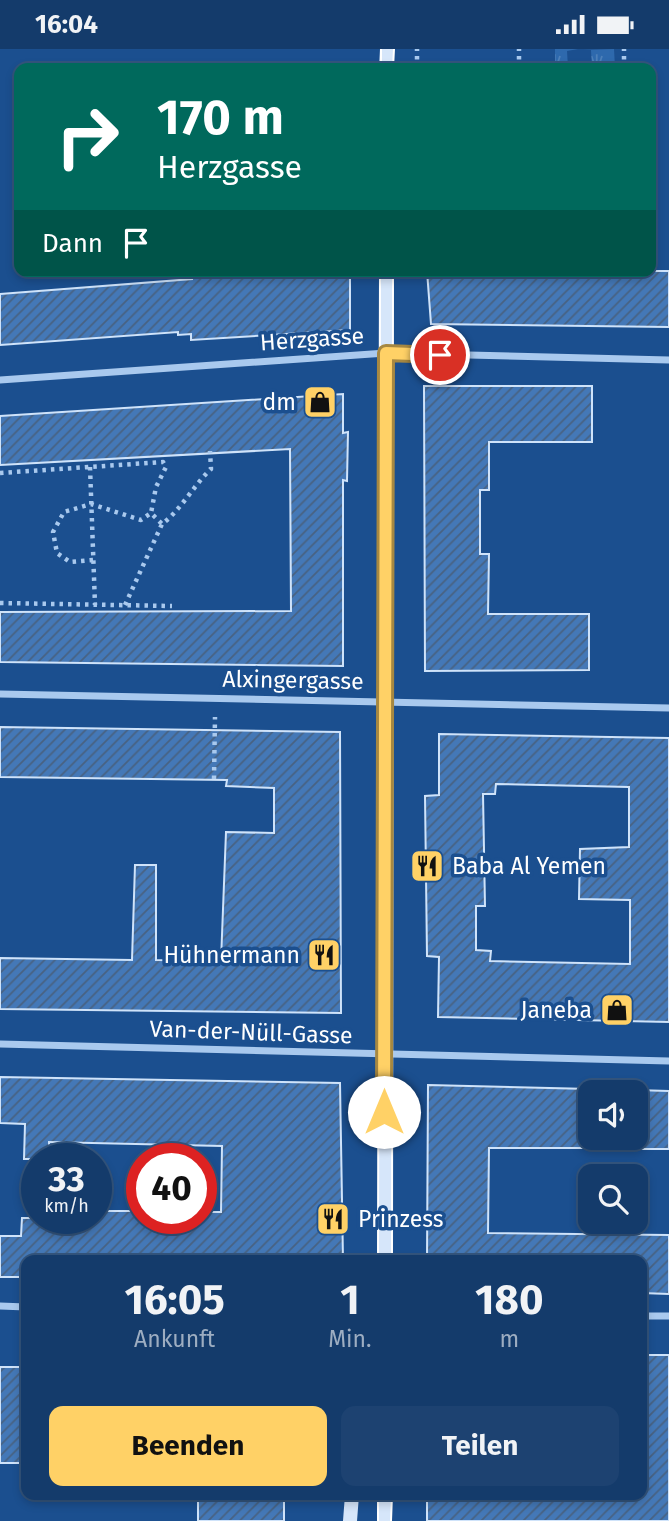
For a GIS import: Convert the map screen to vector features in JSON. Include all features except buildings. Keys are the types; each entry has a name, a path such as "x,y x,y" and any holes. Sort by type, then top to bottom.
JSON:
{"street":[{"path":"385,1255 386,277"},
{"name":"Herzgasse","path":"0,380 386,353 669,360"},
{"name":"Alxingergasse","path":"0,694 669,708"},
{"name":"Van-der-Nüll-Gasse","path":"0,1044 384,1056 669,1061"},
{"path":"379,1255 384,1237"},
{"path":"0,1306 21,1307"},
{"path":"647,1316 669,1316"},
{"path":"349,1521 351,1500"},
{"path":"385,1500 385,1521"}],"path":[{"path":"125,605 162,524 172,516 211,469 210,451"},
{"path":"0,473 163,462 166,467 156,487 151,513 141,520 91,504 64,512 53,532 57,553 70,562 93,560"},
{"path":"90,467 95,605"},
{"path":"151,513 162,524"},
{"path":"0,603 172,606"},
{"path":"214,779 215,698"}],"green space":[{"path":"555,49 578,49 567,51 568,63 555,63"},
{"path":"614,49 615,63 592,63 591,50 583,50"}],"tram line":[{"path":"381,49 381,63"},
{"path":"393,63 394,49"},
{"path":"378,1255 380,277"},
{"path":"392,1255 393,277"},
{"path":"378,1500 378,1521"},
{"path":"391,1521 392,1500"}],"place":[{"name":"dm","path":"320,402"},
{"name":"Baba Al Yemen","path":"427,866"},
{"name":"Hühnermann","path":"324,955"},
{"name":"Janeba","path":"617,1010"},
{"name":"Prinzess","path":"333,1219"}],"route":[{"path":"384,1112 386,353 440,355"}]}
